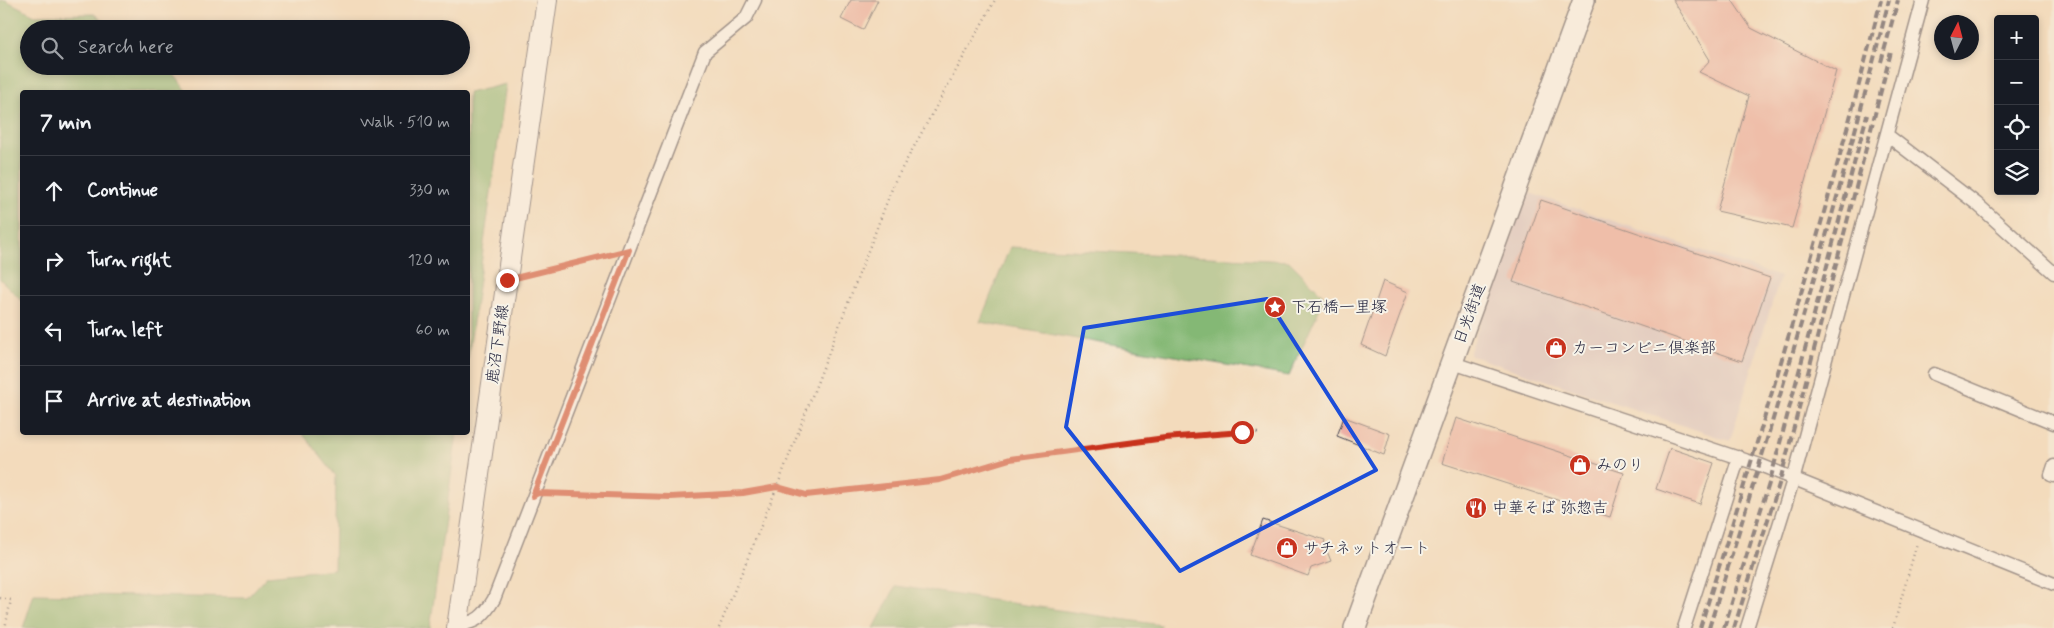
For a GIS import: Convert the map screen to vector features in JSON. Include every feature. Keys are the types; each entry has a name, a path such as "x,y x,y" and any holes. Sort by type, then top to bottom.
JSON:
{"highway":[{"name":"日光街道","path":"1355,628 1584,0"}],"main road":[{"name":"鹿沼下野線","path":"457,627 547,0"}],"street":[{"path":"457,627 472,623 486,612 494,599 705,52 746,18 755,0"},
{"path":"1747,628 1794,477 1923,0"},
{"path":"1886,135 1977,204 2054,273"},
{"path":"1453,363 1794,477 2054,584"},
{"path":"1934,374 2054,423"},
{"path":"1684,628 1739,458"},
{"path":"2054,466 2051,475 2054,476"}],"path":[{"path":"719,628 777,487 895,181 995,0"},
{"path":"507,280 629,250"},
{"path":"533,496 538,493 671,497 743,493 777,487 806,495 940,480 1010,459 1165,438 1215,433 1260,432"},
{"path":"1894,628 1921,530"},
{"path":"0,598 11,600 5,628"}],"highlighted area":[{"path":"1267,299 1376,470 1180,571 1066,427 1084,328"}],"shaded area":[{"path":"1524,191 1780,277 1730,441 1469,355"}],"green space":[{"path":"0,0 5,0 35,15 94,14 103,20 20,20 20,75 174,75 186,90 20,90 20,299 0,279"},
{"path":"506,84 470,345 470,93"},
{"path":"1010,247 1289,261 1325,297 1289,376 980,322"},
{"path":"304,435 457,435 430,628 23,628 34,594 247,598 267,576 334,569 336,476"},
{"path":"896,586 1161,625 1159,628 874,628"}],"building":[{"path":"851,0 878,0 863,30 841,19"},
{"path":"1673,0 1732,0 1751,28 1836,71 1792,228 1717,211 1749,96 1699,72 1710,60"},
{"path":"1541,200 1770,278 1742,361 1513,282"},
{"path":"1383,281 1408,292 1385,356 1361,345"},
{"path":"1344,417 1390,434 1384,455 1337,436"},
{"path":"1456,418 1624,473 1610,517 1442,463"},
{"path":"1670,448 1714,463 1700,504 1656,489"},
{"path":"1263,520 1325,540 1324,544 1331,561 1311,568 1308,576 1250,555"}],"railway":[{"path":"1700,628 1795,315 1881,0"},
{"path":"1709,628 1804,315 1848,158 1889,0"},
{"path":"1881,62 1898,0"},
{"path":"1734,628 1780,481 1891,52"},
{"path":"1724,628 1771,477 1867,115"}],"place":[{"name":"下石橋一里塚","path":"1275,307"},
{"name":"カーコンビニ倶楽部","path":"1556,348"},
{"name":"みのり","path":"1580,465"},
{"name":"中華そば 弥惣吉","path":"1476,508"},
{"name":"サチネットオート","path":"1287,548"}],"route":[{"path":"507,280 629,250 533,496 538,493 671,497 743,493 777,487 806,495 940,480 1010,459 1165,438 1242,432"}]}
